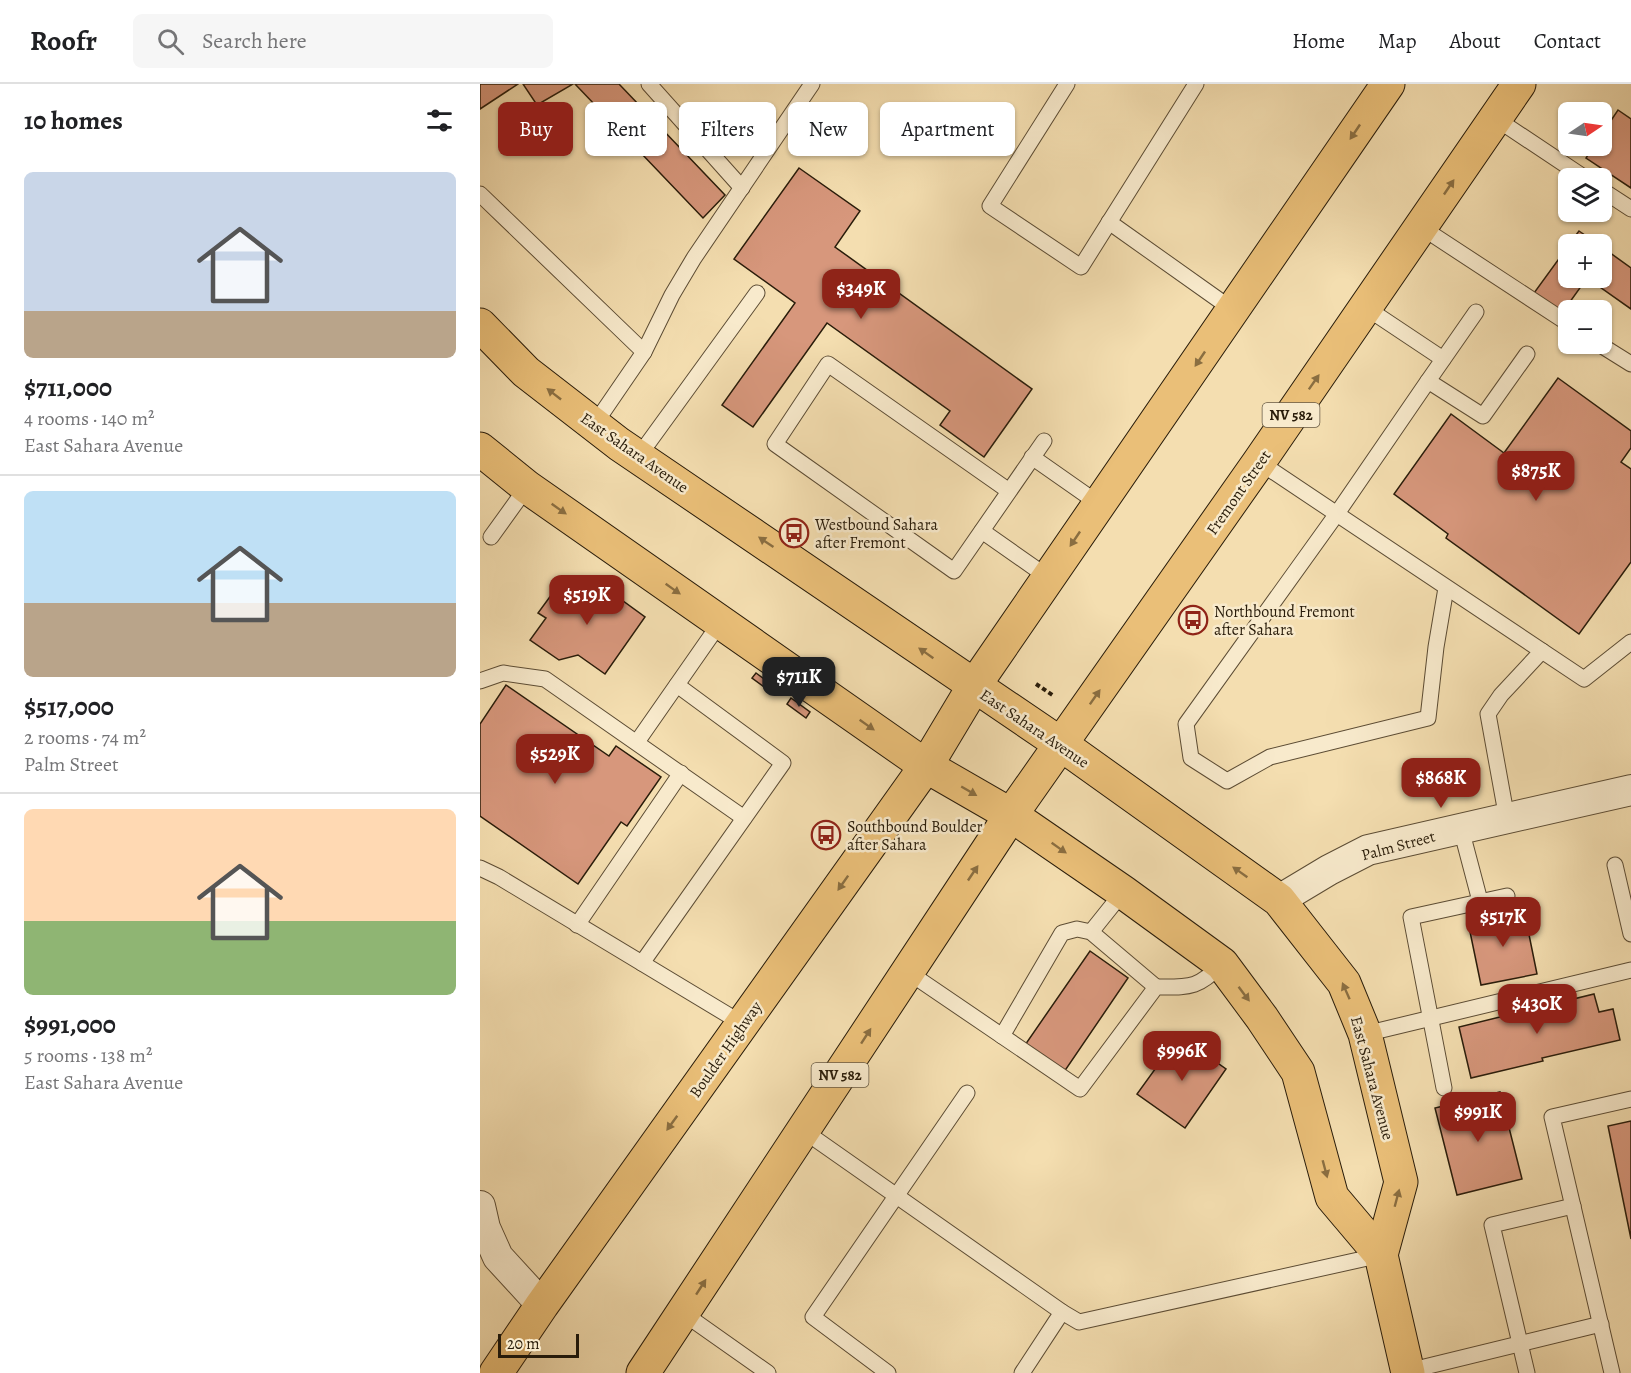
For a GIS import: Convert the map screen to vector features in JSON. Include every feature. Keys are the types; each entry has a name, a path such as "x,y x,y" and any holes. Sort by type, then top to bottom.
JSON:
{"main road":[{"path":"974,686 1388,84"},
{"name":"Fremont Street","path":"1011,815 1062,745 1519,84"},
{"name":"East Sahara Avenue","path":"480,325 526,372 638,457 1062,745 1279,900 1344,983 1365,1035 1401,1182 1381,1255"},
{"name":"East Sahara Avenue","path":"480,449 527,487 926,766 1011,815 1222,964 1298,1072 1332,1197 1381,1255 1408,1372"},
{"name":"Boulder Highway","path":"496,1373 926,766 974,686"},
{"name":"NV 582","path":"643,1373 1011,815"}],"street":[{"name":"Palm Street","path":"1279,900 1368,850 1631,790"},
{"path":"480,1206 485,1228 498,1257 542,1305"}],"lane":[{"path":"650,84 742,188"},
{"path":"594,425 644,352 672,295 694,258 812,84"},
{"path":"1067,84 990,206 1081,267 1196,84"},
{"path":"1495,118 1570,168"},
{"path":"480,194 644,352"},
{"path":"1612,197 1631,209"},
{"path":"1109,222 1233,310"},
{"path":"1421,227 1558,317"},
{"path":"638,457 757,292"},
{"path":"1365,307 1443,359"},
{"path":"1446,588 1436,647 1428,718 1270,757 1227,781 1191,758 1186,724 1336,515 1476,312"},
{"path":"1612,352 1631,364"},
{"path":"1428,381 1483,416 1527,354"},
{"path":"1009,491 828,364 775,444 954,571 1044,441"},
{"path":"1032,457 1100,504"},
{"path":"1258,462 1584,679 1631,642"},
{"path":"491,537 527,487"},
{"path":"982,531 1049,578"},
{"path":"637,742 720,623"},
{"path":"1507,819 1488,714 1501,695 1542,651"},
{"path":"480,681 503,673 545,679 744,818"},
{"path":"642,963 783,763 677,685"},
{"path":"578,925 681,773"},
{"path":"1461,829 1480,901"},
{"path":"1616,865 1631,934"},
{"path":"480,868 743,1024"},
{"path":"1091,932 1123,892"},
{"path":"1444,1088 1411,916 1507,896"},
{"path":"1002,1036 1062,933 1077,929 1091,932 1156,987 1190,987 1210,976 1222,964"},
{"path":"1365,1035 1631,970"},
{"path":"908,972 1080,1089 1156,987"},
{"path":"888,1373 813,1317 967,1093"},
{"path":"1612,1373 1552,1117 1631,1099"},
{"path":"804,1131 1079,1322 1381,1255"},
{"path":"1527,1373 1492,1225 1573,1206"},
{"path":"1022,1373 1062,1312"},
{"path":"683,1313 768,1373"},
{"path":"1408,1372 1601,1324"}],"path":[{"path":"1036,684 1054,696"}],"building":[{"path":"480,84 518,84 480,109"},
{"path":"523,84 573,84 542,102 535,102"},
{"path":"575,84 619,84 636,102 592,102"},
{"path":"1618,110 1631,119 1631,188 1612,175 1612,168 1601,168 1586,158 1587,156 1612,156 1612,119"},
{"path":"667,134 679,147 679,156 688,156 725,195 703,218 644,156 667,156"},
{"path":"799,168 860,211 835,247 1032,389 984,457 940,425 950,411 827,323 753,427 722,405 795,303 734,259"},
{"path":"1612,254 1631,268 1631,309 1601,288 1612,288"},
{"path":"1558,260 1558,288 1580,288 1571,300 1558,300 1558,310 1534,293"},
{"path":"1558,378 1631,431 1631,448 1621,462 1631,469 1631,562 1579,634 1446,538 1448,534 1394,494 1451,414 1504,453"},
{"path":"597,582 645,617 605,674 578,655 559,660 530,640 546,618 538,613 560,583 584,600"},
{"path":"756,673 775,687 771,692 752,678"},
{"path":"506,685 609,756 616,746 661,777 627,826 621,822 578,884 480,816 480,724"},
{"path":"791,698 810,712 806,718 787,704"},
{"path":"1524,910 1537,974 1481,985 1468,922"},
{"path":"1090,951 1128,978 1064,1072 1025,1045"},
{"path":"1594,994 1599,1012 1613,1009 1620,1040 1542,1058 1543,1061 1471,1078 1459,1027"},
{"path":"1179,1036 1226,1069 1185,1128 1137,1094"},
{"path":"1500,1092 1522,1179 1457,1195 1435,1108"},
{"path":"1631,1121 1631,1239 1608,1126"}],"place":[{"name":"Westbound Sahara after Fremont","path":"794,533"},
{"name":"Northbound Fremont after Sahara","path":"1193,620"},
{"name":"Southbound Boulder after Sahara","path":"826,835"}]}
